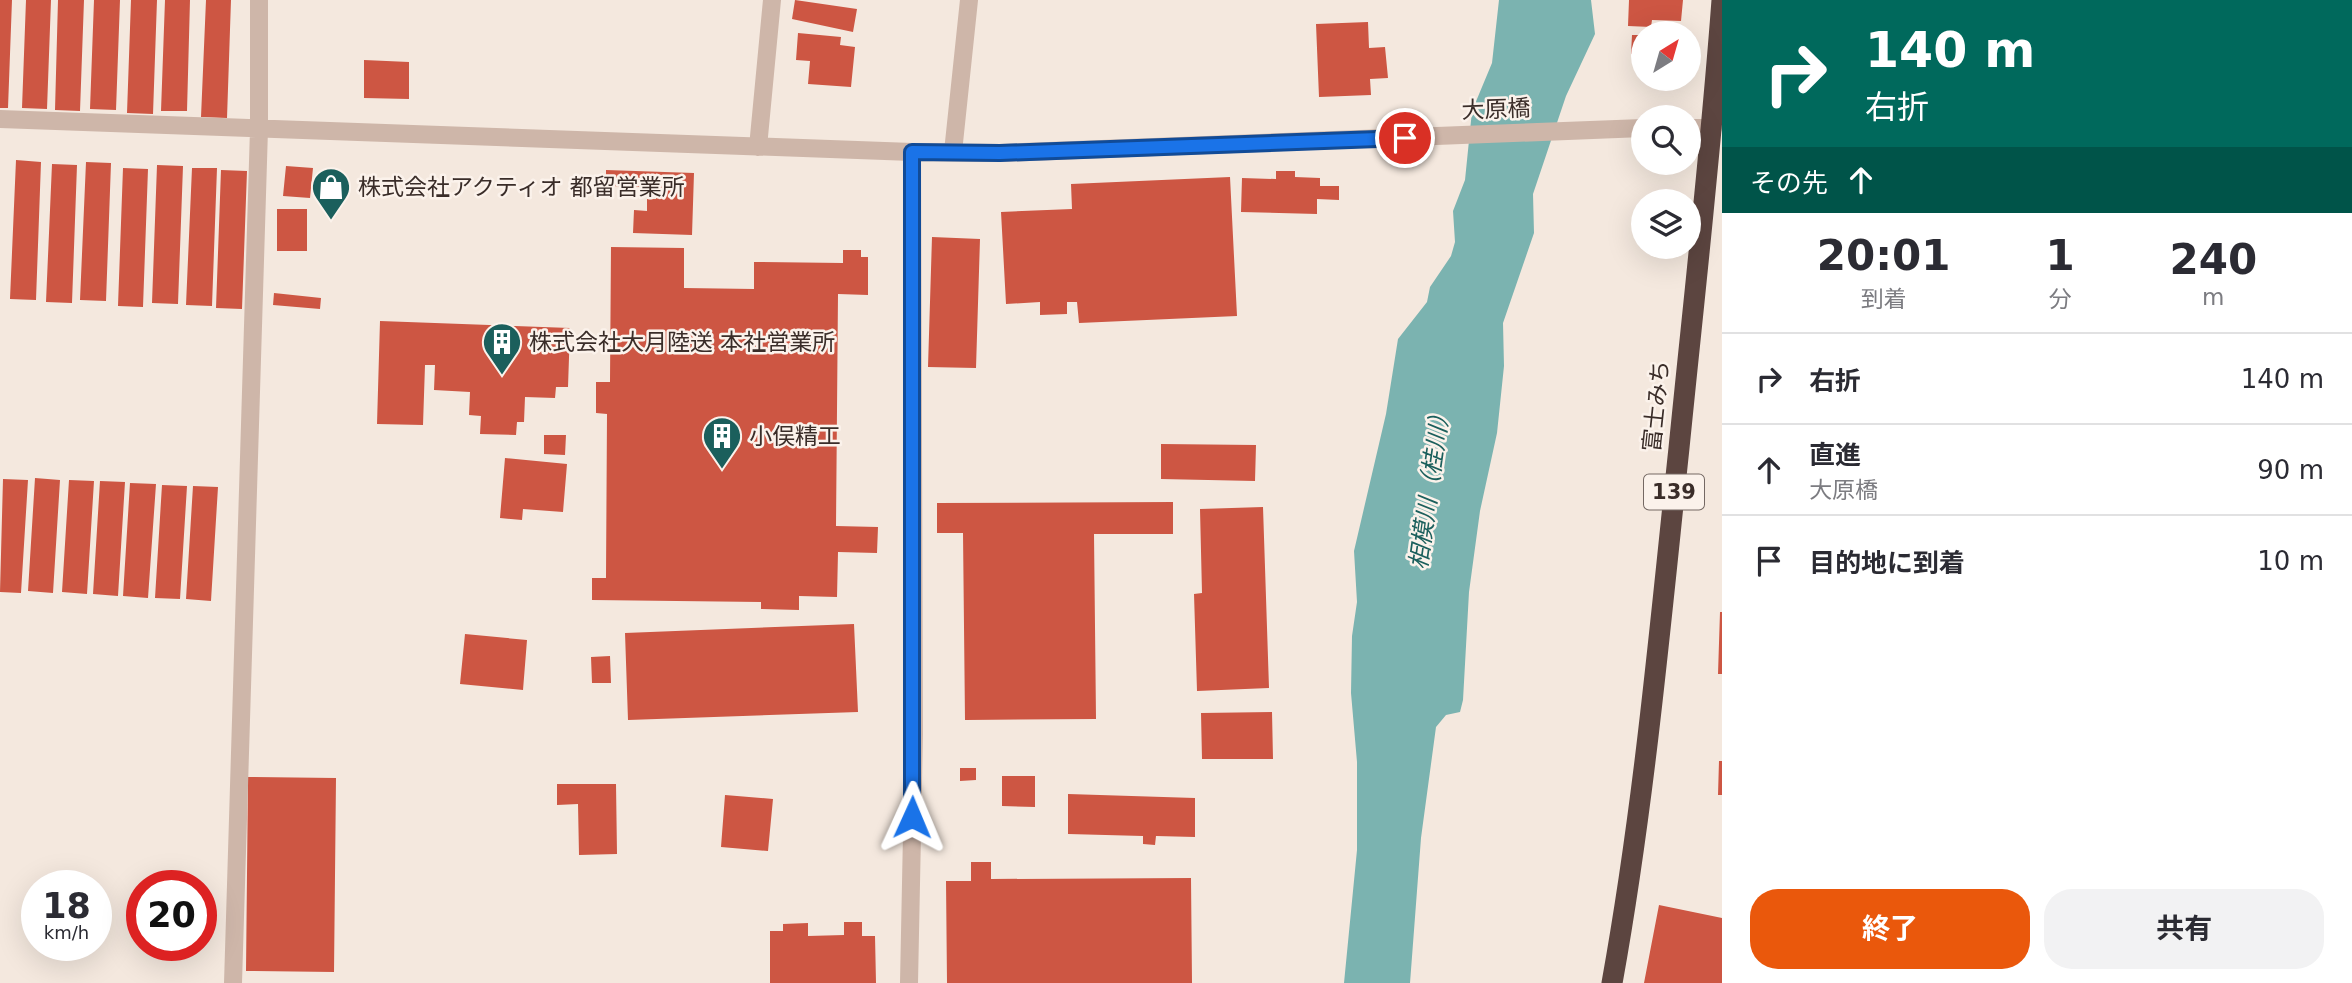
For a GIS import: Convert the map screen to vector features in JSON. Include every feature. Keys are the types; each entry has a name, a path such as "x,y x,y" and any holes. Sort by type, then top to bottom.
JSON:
{"highway":[{"name":"富士みち","path":"1612,983 1632,871 1655,685 1713,128 1722,0"}],"street":[{"path":"233,983 259,129 259,0"},
{"path":"758,147 772,0"},
{"path":"953,152 969,0"},
{"name":"大原橋","path":"0,119 912,152 1013,152 1631,128"},
{"path":"1701,128 1713,128"},
{"path":"909,983 914,734 912,152"}],"water":[{"name":"相模川（桂川）","path":"1499,0 1591,0 1595,34 1566,96 1533,194 1534,233 1503,323 1504,366 1497,433 1480,511 1469,592 1463,700 1460,712 1446,715 1436,727 1421,838 1410,983 1344,983 1357,850 1357,762 1351,693 1352,636 1357,602 1354,551 1386,414 1398,339 1427,302 1430,287 1451,256 1455,242 1453,211 1465,180 1472,111 1492,63"}],"building":[{"path":"0,0 12,0 8,108 0,108"},
{"path":"26,0 51,0 47,109 22,108"},
{"path":"58,0 84,0 80,111 55,110"},
{"path":"94,0 120,0 116,110 90,109"},
{"path":"131,0 157,0 153,114 127,113"},
{"path":"165,0 190,0 187,111 161,111"},
{"path":"206,0 231,0 227,118 201,117"},
{"path":"795,0 857,9 853,32 792,19"},
{"path":"1629,0 1683,0 1681,21 1631,21 1631,26 1628,26"},
{"path":"1368,22 1369,48 1385,47 1388,78 1370,79 1371,95 1319,97 1316,24"},
{"path":"798,33 841,37 840,45 855,47 851,87 808,84 810,61 796,60"},
{"path":"364,60 409,62 409,99 364,98"},
{"path":"16,160 41,162 36,300 10,299"},
{"path":"86,162 111,163 106,301 80,300"},
{"path":"52,164 77,165 72,303 46,302"},
{"path":"157,165 183,166 178,304 152,303"},
{"path":"286,166 313,168 310,198 283,196"},
{"path":"123,168 148,169 143,307 118,306"},
{"path":"192,168 217,168 212,306 186,305"},
{"path":"221,170 247,171 242,309 216,308"},
{"path":"606,170 694,173 692,235 633,233 634,210 647,211 647,199 656,199 657,187 606,186"},
{"path":"1276,171 1295,171 1295,177 1320,178 1320,186 1339,186 1339,200 1317,199 1317,214 1241,212 1242,178 1276,179"},
{"path":"1230,177 1237,316 1079,323 1077,302 1067,302 1067,314 1040,315 1040,302 1006,304 1001,212 1072,209 1071,184"},
{"path":"277,209 307,209 307,251 277,251"},
{"path":"932,237 980,239 976,368 928,367"},
{"name":"小俣精工","path":"611,247 684,248 684,288 754,289 754,262 843,263 843,250 861,250 861,257 868,257 868,295 838,294 836,526 878,527 877,553 838,552 837,597 799,596 799,610 761,609 761,602 592,600 592,578 606,578 607,414 596,413 596,382 610,382"},
{"path":"274,293 321,298 320,309 273,305"},
{"name":"株式会社大月陸送 本社営業所","path":"380,321 570,328 568,387 556,387 555,398 525,397 524,422 517,422 516,435 480,434 481,416 469,415 470,392 434,390 435,365 425,365 423,425 377,424"},
{"path":"544,435 566,435 565,455 544,454"},
{"path":"1161,444 1256,445 1255,481 1161,479"},
{"path":"505,458 567,464 563,512 523,509 522,520 500,518"},
{"path":"35,478 60,480 53,593 28,591"},
{"path":"3,479 28,480 21,593 0,592"},
{"path":"69,480 94,481 87,594 62,592"},
{"path":"100,481 125,482 118,596 93,594"},
{"path":"130,483 156,484 148,598 123,596"},
{"path":"162,485 187,486 180,599 155,598"},
{"path":"193,486 218,487 211,601 186,599"},
{"path":"1173,502 1173,534 1094,534 1096,719 965,720 963,533 937,533 937,503"},
{"path":"1263,507 1269,688 1197,691 1194,594 1202,593 1200,509"},
{"path":"1720,612 1722,674 1718,674"},
{"path":"854,624 858,712 628,720 625,633"},
{"path":"465,634 527,640 523,690 460,684"},
{"path":"610,656 611,683 592,683 591,657"},
{"path":"1272,712 1273,759 1202,759 1201,713"},
{"path":"1719,761 1722,761 1722,795 1718,795"},
{"path":"960,768 976,768 976,780 960,781"},
{"path":"1002,776 1035,776 1035,807 1002,806"},
{"path":"248,777 336,778 334,972 246,971"},
{"path":"557,784 616,784 617,854 579,855 578,804 557,805"},
{"path":"1068,794 1195,798 1195,837 1156,836 1155,845 1143,844 1143,836 1068,834"},
{"path":"725,795 773,799 768,851 721,847"},
{"path":"971,862 991,862 991,879 1191,878 1192,983 947,983 946,881 971,881"},
{"path":"1659,905 1722,918 1722,983 1644,983"},
{"path":"844,922 862,922 862,936 875,936 876,983 770,983 770,931 783,931 783,924 808,923 808,936 844,935"}],"place":[{"name":"株式会社アクティオ 都留営業所","path":"331,221"},
{"name":"株式会社大月陸送 本社営業所","path":"502,376"},
{"name":"小俣精工","path":"722,470"}],"route":[{"path":"912,817 912,152 1000,153 1405,138"}]}
